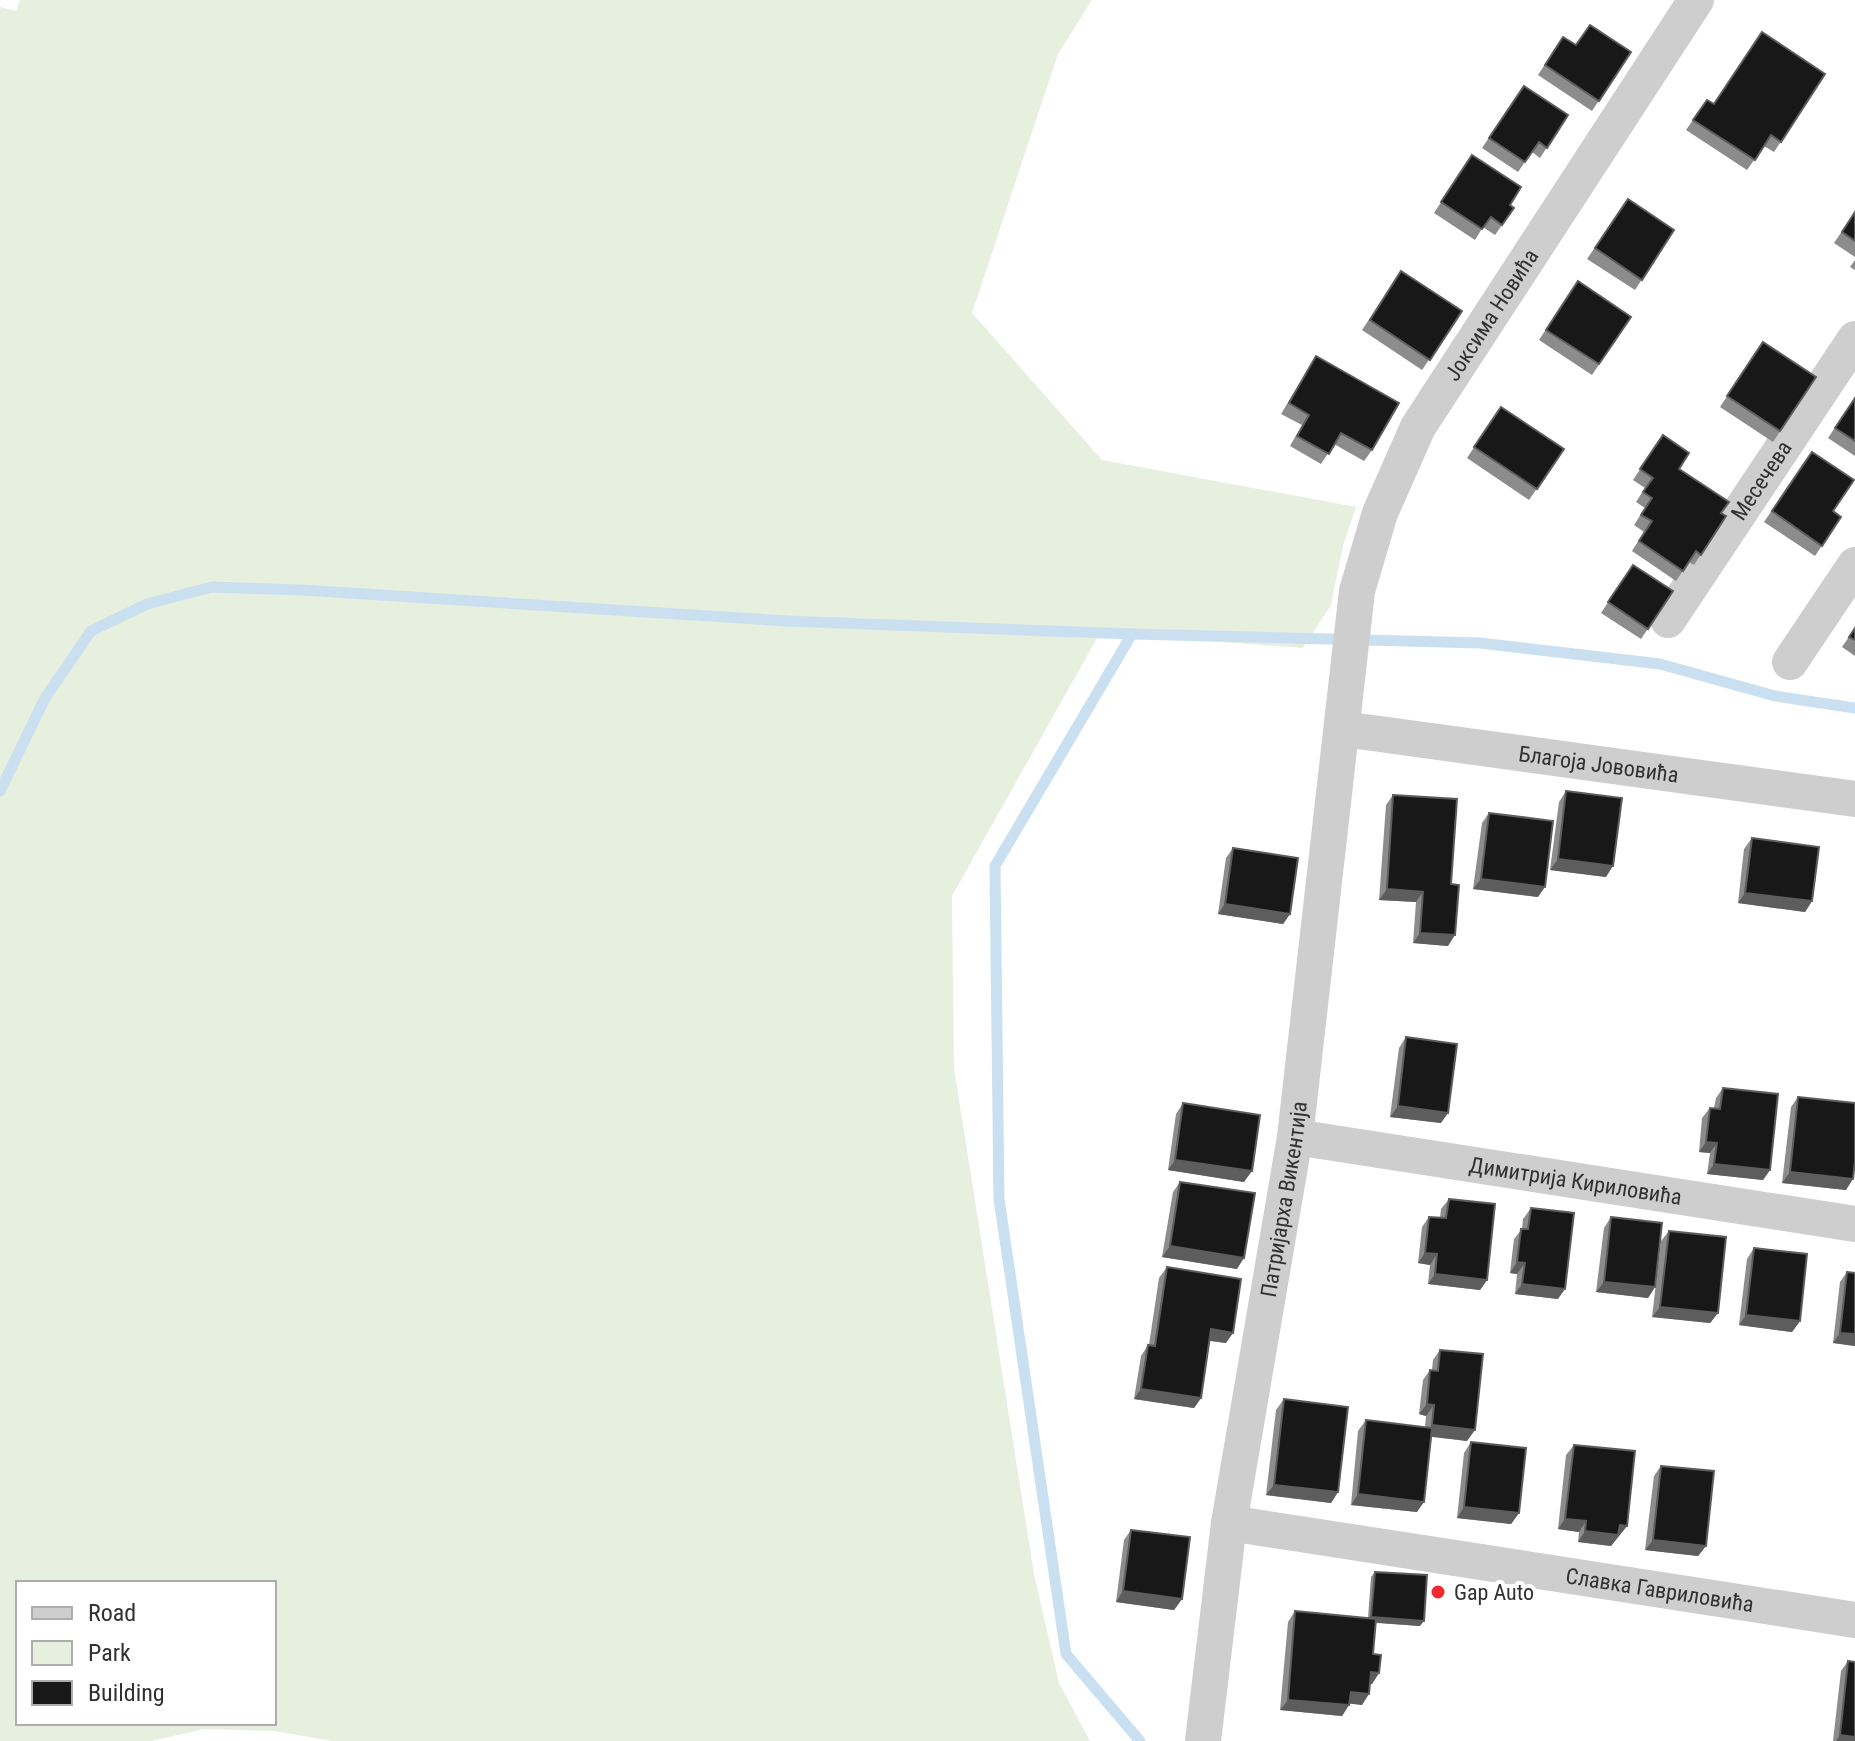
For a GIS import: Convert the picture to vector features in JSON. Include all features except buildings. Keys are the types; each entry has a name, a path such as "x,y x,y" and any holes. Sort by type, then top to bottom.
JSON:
{"street":[{"name":"Јоксима Новића","path":"1352,640 1357,591 1380,513 1418,427 1696,0"},
{"name":"Месечева","path":"1668,620 1855,339"},
{"path":"1790,662 1855,565"},
{"name":"Патријарха Викентија","path":"1203,1741 1229,1523 1295,1137 1352,640"},
{"name":"Благоја Јововића","path":"1343,729 1855,799"},
{"name":"Димитрија Кириловића","path":"1295,1137 1855,1224"},
{"name":"Славка Гавриловића","path":"1229,1523 1855,1620"}],"green space":[{"path":"20,0 1092,0 1058,54 972,313 1102,460 1356,507 1343,546 1331,605 1303,648 1100,633 952,896 954,1068 1034,1574 1059,1683 1090,1741 333,1741 274,1731 204,1729 151,1741 0,1741 0,7 16,11"}],"waterway":[{"path":"0,791 45,698 91,631 147,604 212,587 787,621 1480,643 1660,664 1775,696 1855,708"},
{"path":"1132,634 995,866 999,1199 1066,1654 1140,1741"}],"place":[{"name":"Gap Auto","path":"1438,1592"}]}
